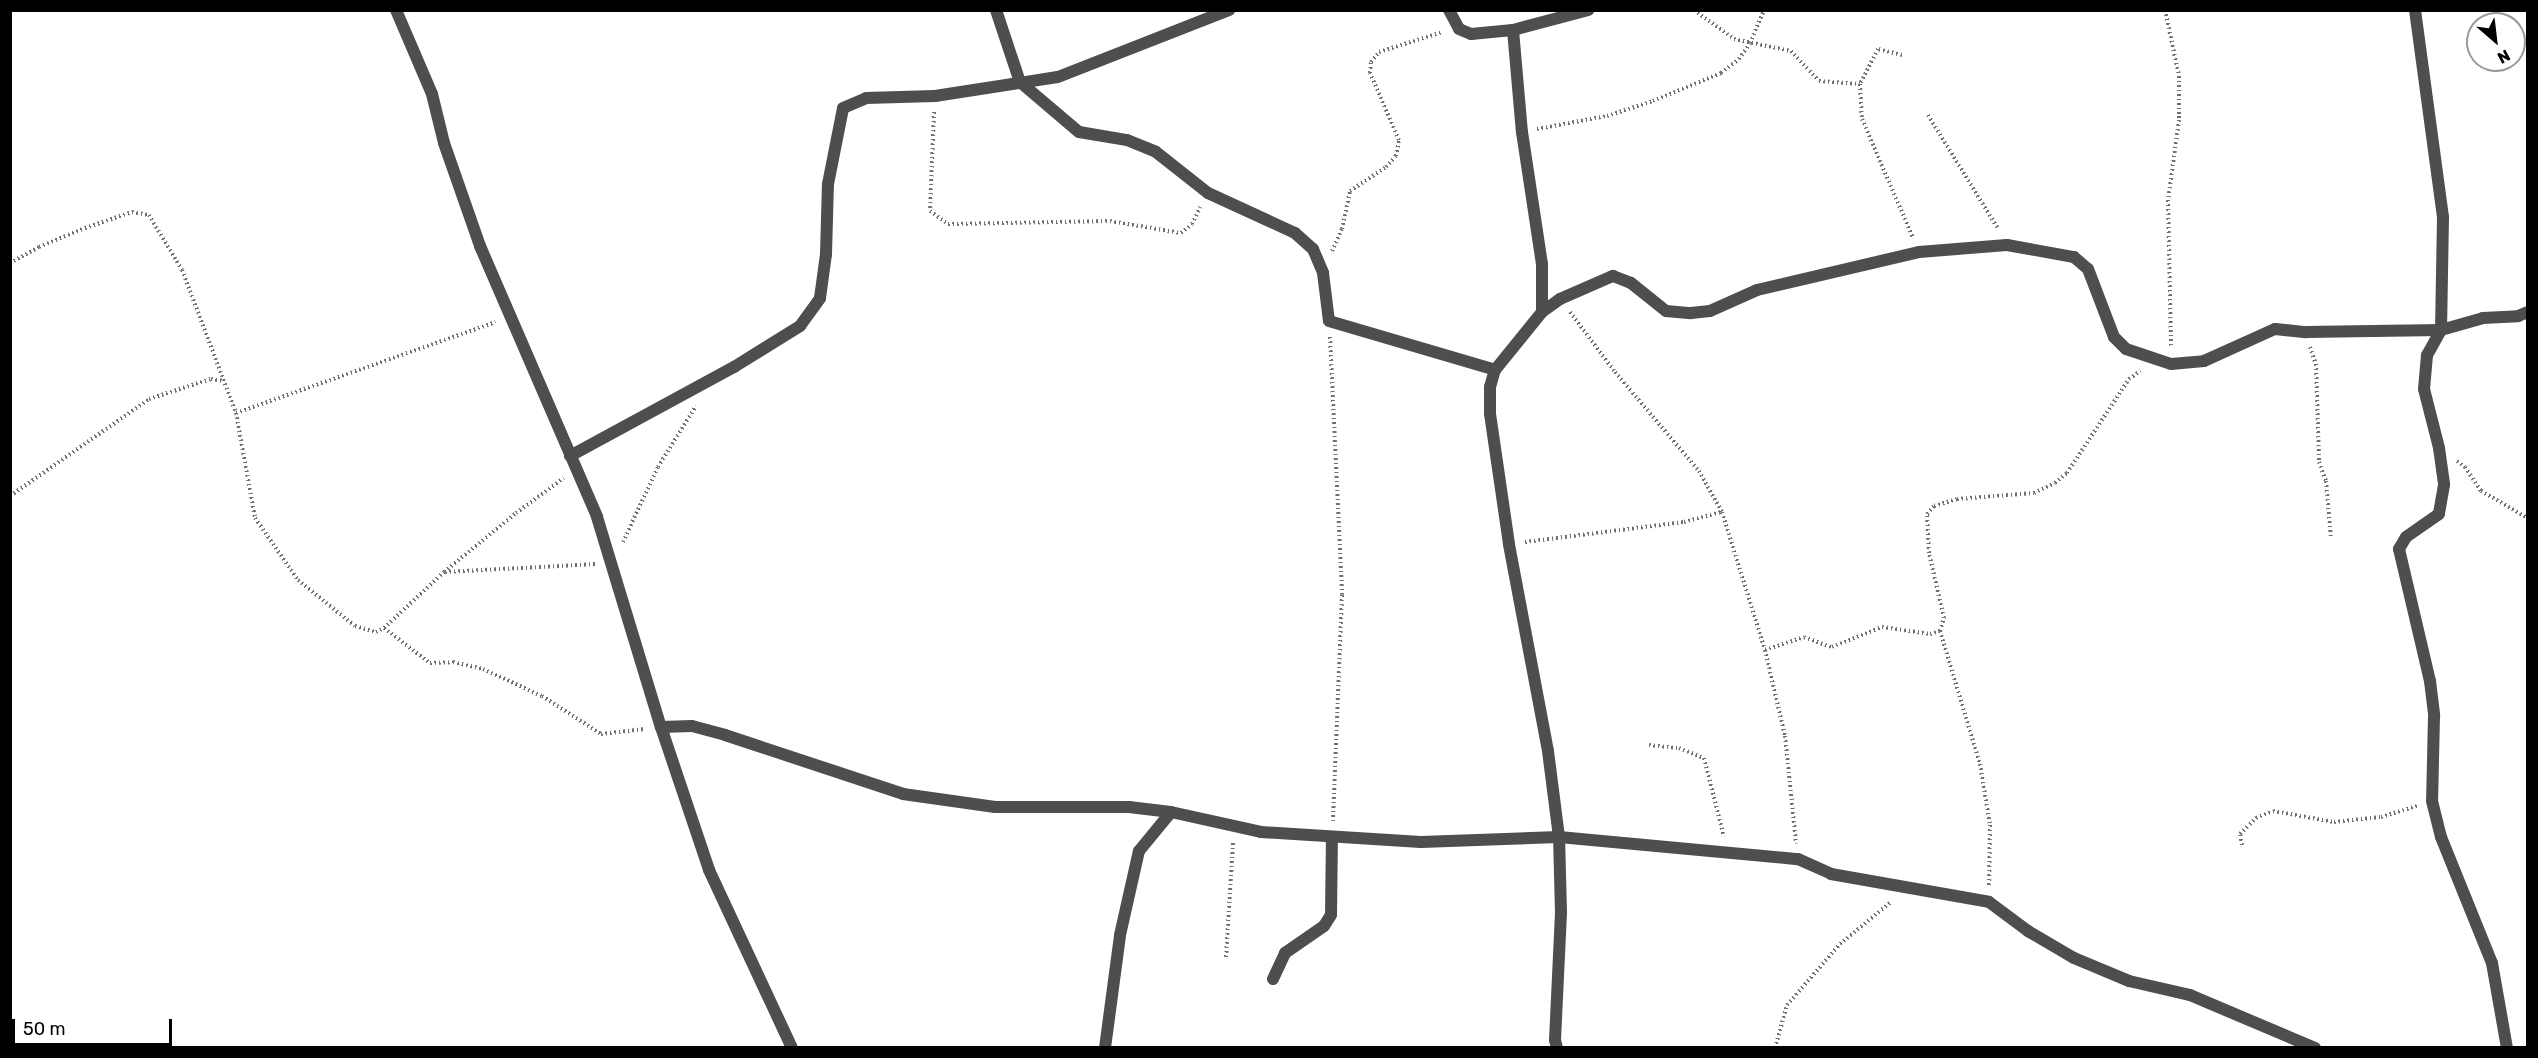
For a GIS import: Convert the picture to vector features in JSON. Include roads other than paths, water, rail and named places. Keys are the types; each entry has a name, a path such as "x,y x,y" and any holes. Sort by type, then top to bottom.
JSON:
{"street":[{"path":"396,10 432,94 444,143 509,318 597,517 661,727 709,870 792,1047"},
{"path":"996,10 1020,82 1079,132 1127,140 1156,152 1208,193 1295,233 1313,249 1323,273 1329,321 1495,370"},
{"path":"570,456 713,378 801,326 820,298 826,254 828,184 843,108 866,98 935,96 1058,77 1230,10"},
{"path":"1449,10 1459,29 1471,34 1513,30 1588,10"},
{"path":"2415,10 2443,217 2441,330 2427,355 2424,389 2439,448 2444,485 2439,514 2406,537 2398,549 2430,681 2434,716 2432,801 2441,837 2492,963 2507,1047"},
{"path":"1513,30 1522,132 1542,264 1542,312"},
{"path":"1557,1047 1555,1040 1561,912 1559,837 1548,751 1509,544 1490,413 1490,387 1495,370 1542,312 1560,299 1612,276 1631,283 1666,311 1691,313 1710,311 1757,290 1919,252 2007,245 2074,257 2088,269 2114,337 2126,349 2156,361 2172,364 2204,361 2275,329 2306,332 2441,330 2483,318 2518,316 2528,312"},
{"path":"661,727 692,726 714,732 903,795 995,807 1129,807 1171,812 1262,832 1421,842 1559,837 1798,859 1831,874 1911,886 1989,902 2028,931 2074,958 2129,981 2190,995 2315,1047"},
{"path":"1105,1047 1120,934 1139,851 1171,812"},
{"path":"1273,979 1285,952 1324,926 1330,915 1332,837"}]}
